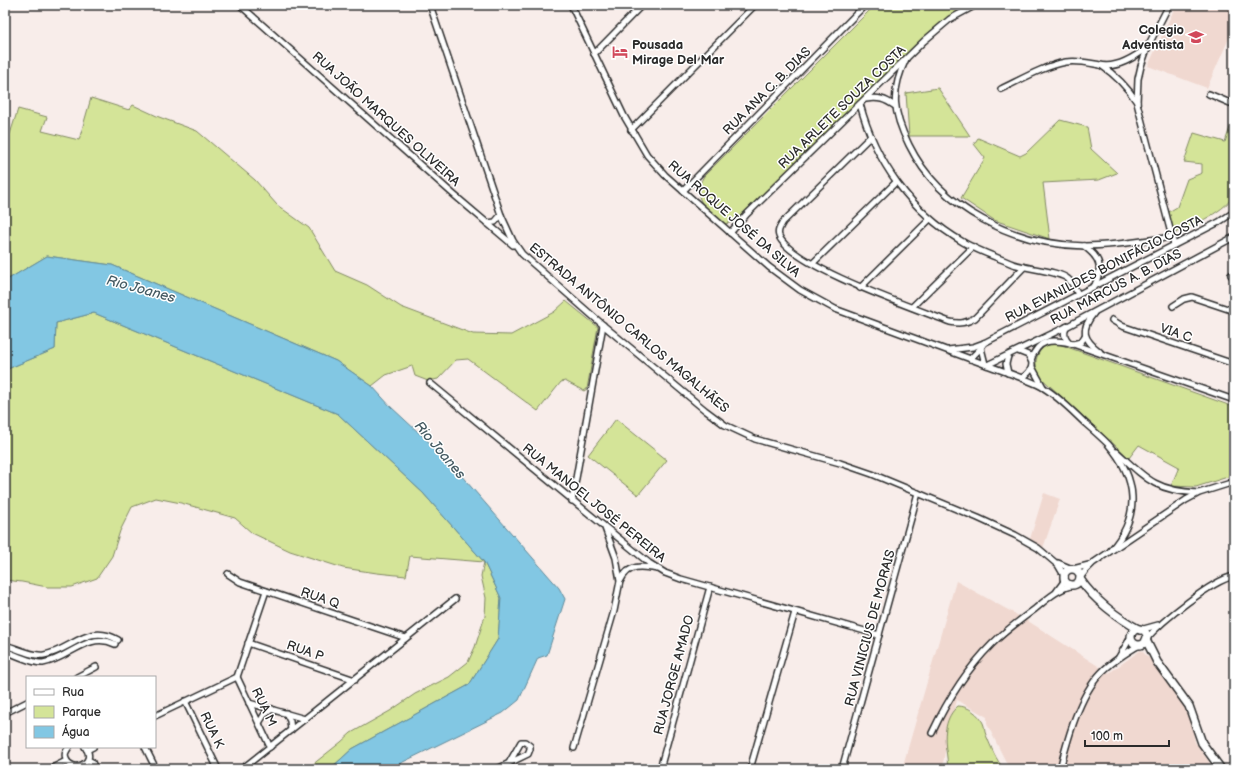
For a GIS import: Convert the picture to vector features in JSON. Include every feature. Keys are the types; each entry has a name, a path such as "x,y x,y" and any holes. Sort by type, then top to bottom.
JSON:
{"street":[{"name":"RUA JOÃO MARQUES OLIVEIRA","path":"240,5 517,248"},
{"name":"ESTRADA ANTÔNIO CARLOS MAGALHÃES","path":"430,5 501,215 511,237 517,248 581,306 705,410 736,431 756,439 855,468 918,493 1015,535 1038,548 1052,559 1060,568 1064,577"},
{"name":"RUA ROQUE JOSÉ DA SILVA","path":"571,5 632,130 647,155 656,166 683,191 784,279 816,300 852,316 1043,387 1062,400 1140,473 1159,486 1182,492 1199,493"},
{"path":"594,54 642,5"},
{"path":"632,130 755,5"},
{"name":"RUA ARLETE SOUZA COSTA","path":"730,233 739,222 924,41 950,19 976,5"},
{"path":"1137,103 1139,73 1148,46 1169,5"},
{"name":"RUA ANA C. B. DIAS","path":"683,191 866,6"},
{"path":"1001,89 1057,64 1079,61 1102,66 1120,63 1138,54 1148,46"},
{"path":"906,59 896,86 895,106 901,127 912,152 937,185 969,212 996,227 1024,236 1055,243 1084,246 1126,244 1172,237"},
{"path":"1102,66 1126,86 1137,103 1174,245"},
{"path":"1208,94 1230,103 1234,102"},
{"path":"866,99 885,99 895,106"},
{"path":"860,104 871,136 896,182 930,219 950,234 973,247 1024,267 1065,277 1072,284 1078,294"},
{"path":"871,136 780,226 778,230 779,235 786,245 812,263 846,282 950,322 964,323 974,318 1024,267"},
{"path":"812,263 896,182"},
{"name":"RUA EVANILDES BONIFÁCIO COSTA","path":"982,346 1078,294 1219,222 1234,212"},
{"path":"487,223 495,222 501,215"},
{"path":"860,288 930,219"},
{"name":"RUA MARCUS A. B. DIAS","path":"986,365 1008,356 1066,327 1234,237"},
{"path":"1084,246 1096,257 1100,264 1100,271 1095,286"},
{"path":"912,307 973,247"},
{"path":"1172,306 1184,299 1192,297 1234,311"},
{"path":"1066,327 1064,336 1066,340 1071,344 1081,342 1085,336 1087,322 1096,310"},
{"name":"VIA C","path":"1112,320 1122,326 1234,364"},
{"path":"1074,322 1081,323 1085,328"},
{"path":"572,501 601,323"},
{"path":"1085,336 1090,343 1105,356"},
{"path":"1031,360 1041,344 1047,341 1056,340 1234,400"},
{"path":"945,350 982,346"},
{"path":"967,358 982,346"},
{"path":"982,346 986,365"},
{"path":"967,358 972,347"},
{"path":"1018,351 1025,352 1031,360 1032,367 1043,387"},
{"path":"1008,356 1006,364 1008,373"},
{"path":"1022,378 1029,373 1032,367"},
{"name":"RUA MANOEL JOSÉ PEREIRA","path":"430,383 572,501 658,569 673,576 880,635"},
{"name":"RUA ROQUE JOSÉ DA SILVA","path":"1107,443 1126,470 1133,499 1127,527 1111,550"},
{"path":"1054,594 1063,583 1064,577 1068,571 1093,562 1176,506 1199,493 1234,482"},
{"name":"RUA VINICIUS DE MORAIS","path":"842,769 918,493"},
{"path":"574,748 614,611 620,581 616,558 605,527"},
{"name":"ESTRADA ANTÔNIO CARLOS MAGALHÃES","path":"1052,559 1073,569"},
{"path":"932,733 944,710 975,663 1006,631 1054,594 1078,582 1093,562"},
{"path":"620,581 626,572 634,568 648,567 658,569"},
{"path":"1073,569 1079,573 1080,578 1094,596"},
{"name":"RUA Q","path":"228,574 240,582 406,638"},
{"path":"1060,769 1076,719 1086,694 1101,672 1117,659 1139,645 1144,644 1146,639 1161,624 1206,589 1234,576"},
{"path":"1064,577 1067,583 1083,588 1116,615 1144,632 1157,662 1189,706 1202,743 1221,769"},
{"name":"RUA JORGE AMADO","path":"660,769 710,587"},
{"path":"156,716 237,677 266,591"},
{"path":"242,769 455,600"},
{"path":"750,769 795,612"},
{"path":"1116,615 1134,644 1139,645 1157,662"},
{"path":"1117,659 1135,631 1161,624"},
{"path":"5,645 42,655 54,652 87,635 110,635 116,642 88,642 56,659 42,663 5,651"},
{"name":"RUA P","path":"248,643 355,680"},
{"path":"79,676 96,667"},
{"name":"RUA M","path":"237,677 270,747"},
{"name":"RUA K","path":"185,701 218,769"},
{"path":"5,713 26,702"},
{"path":"249,703 305,719"},
{"path":"259,723 264,715 272,709"},
{"path":"286,713 290,721 291,730"},
{"path":"497,769 528,754 530,749 528,744 521,742 509,763"},
{"path":"68,748 65,756 66,761 71,767 81,767 88,760 86,748"},
{"path":"146,748 156,769"},
{"path":"88,760 92,762 95,769"},
{"path":"50,769 66,761"}],"shaded area":[{"name":"Colegio Adventista","path":"1176,5 1234,5 1234,27 1207,88 1148,66"},
{"path":"1044,493 1060,499 1043,548 1030,539"},
{"path":"956,581 1028,621 1109,673 1141,650 1155,664 1189,713 1195,742 1214,769 1007,769 1007,764 987,724 987,717 957,700 949,730 942,769 902,769"}],"green space":[{"path":"875,5 972,5 950,17 919,43 737,221 725,224 702,204 699,192 700,184 704,176"},
{"path":"938,88 970,136 909,136 906,93"},
{"path":"91,98 129,110 133,105 159,117 197,131 255,180 277,205 309,228 335,271 367,285 401,307 473,334 511,335 554,312 566,301 598,327 587,389 584,391 565,381 561,382 538,411 468,359 456,360 438,379 428,381 415,376 412,366 386,375 372,386 336,361 112,265 47,256 5,281 5,133 10,134 18,109 47,117 42,131 79,140"},
{"path":"1234,116 1235,171 1233,196 1214,214 1170,235 1167,213 1177,207 1187,179 1202,173 1202,164 1184,162 1194,133 1225,142"},
{"path":"1060,120 1087,127 1091,149 1117,173 1099,180 1043,183 1050,239 994,220 961,198 985,158 974,144 978,138 1020,156 1026,153"},
{"path":"94,313 338,414 423,493 484,562 410,556 406,576 343,568 290,551 252,533 235,518 181,503 156,498 132,507 120,531 112,556 97,578 72,587 47,587 5,580 5,370 55,349 56,323"},
{"path":"1056,343 1234,407 1234,475 1196,487 1171,486 1179,467 1139,445 1129,458 1039,376 1036,367 1038,354 1043,346"},
{"path":"616,419 667,460 638,495 588,455"},
{"path":"484,562 501,598 498,639 469,685 352,749 330,769 307,769 351,733 390,711 415,694 449,677 468,662 475,647 485,616 486,598 481,576"},
{"path":"958,706 969,709 976,714 984,724 985,734 1004,769 947,769 945,744 946,726 950,715"}],"water":[{"name":"Rio Joanes","path":"47,256 112,265 336,361 372,386 391,407 446,458 559,588 565,599 547,655 538,658 519,700 503,713 397,765 392,769 330,769 352,749 469,685 498,639 501,598 484,562 423,493 338,414 94,313 56,323 55,349 5,370 5,281"}],"place":[{"name":"Colegio Adventista","path":"1196,37"},
{"name":"Pousada Mirage Del Mar","path":"620,52"}]}
